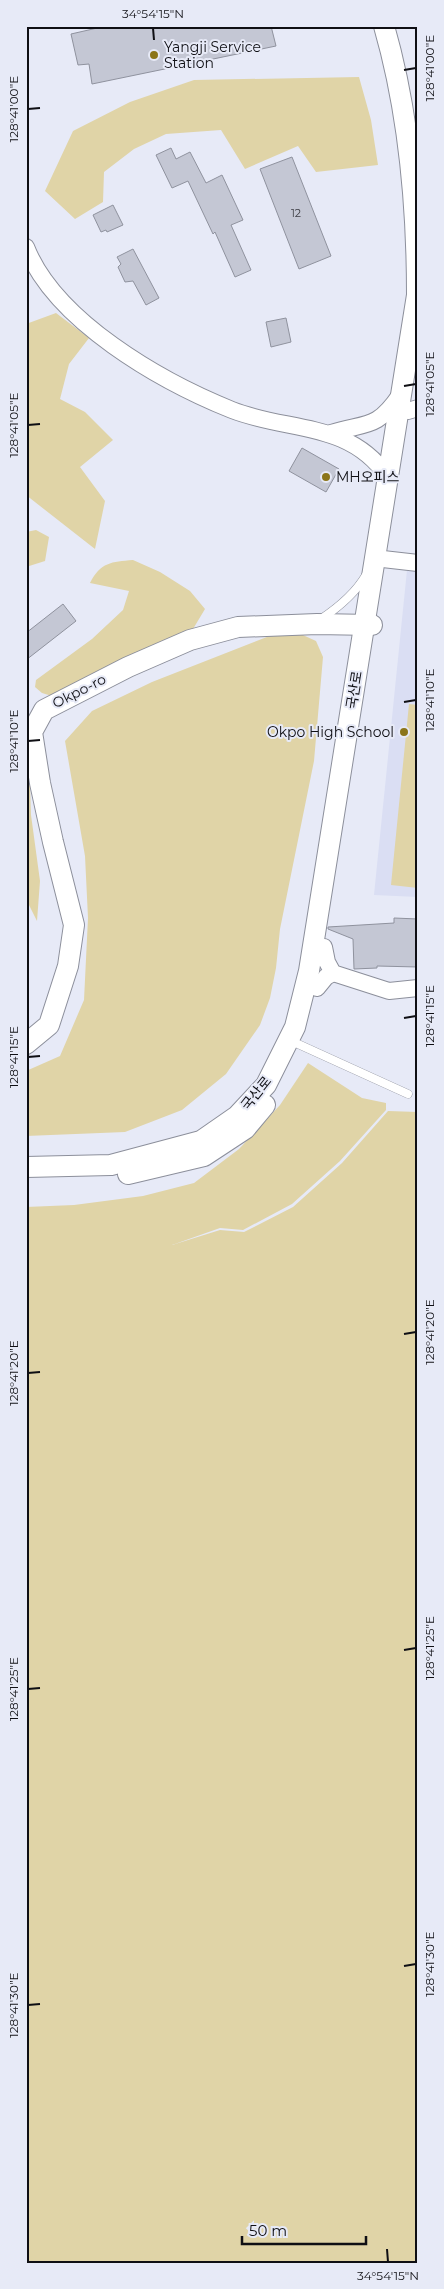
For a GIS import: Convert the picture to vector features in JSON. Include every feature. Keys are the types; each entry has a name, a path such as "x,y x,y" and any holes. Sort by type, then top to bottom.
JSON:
{"street":[{"name":"국산로","path":"26,1180 112,1177 156,1169 204,1156 245,1129 279,1090 305,1031 317,988 324,947 387,476 411,402 417,295 417,217 402,95 384,26"},
{"path":"394,26 406,66 418,147"},
{"path":"26,247 46,284 72,312 119,350 166,378 232,410 270,421 331,433 365,450 376,460 387,476"},
{"name":"국산로","path":"377,560 411,402 418,358"},
{"path":"331,433 370,424 411,402"},
{"path":"377,560 418,563"},
{"name":"Okpo-ro","path":"26,1044 49,1025 68,966 74,925 52,842 32,732 44,710 128,667 190,640 238,627 312,624 368,625"},
{"name":"국산로","path":"26,1167 111,1165 201,1141 237,1116 266,1085 295,1027 310,971 368,625"},
{"path":"324,947 327,962 333,973 389,991 418,988"},
{"path":"317,988 326,977 333,973"}],"lane":[{"path":"312,624 338,608 360,585 377,560"},
{"path":"298,1044 408,1094"}],"shaded area":[{"path":"359,77 371,120 378,165 316,172 298,146 245,169 221,130 166,134 134,149 104,172 103,202 75,219 45,191 73,131 130,102 194,80"},
{"path":"56,313 89,338 69,364 60,399 85,412 113,440 80,467 105,501 95,549 26,495 26,324"},
{"path":"36,530 49,537 45,561 26,567 26,532"},
{"name":"Okpo High School","path":"418,553 418,897 374,895 407,570"},
{"path":"133,560 160,572 190,591 205,609 190,634 55,697 42,693 35,687 36,680 92,639 123,610 129,591 90,583 94,576 107,564"},
{"path":"294,631 316,641 323,657 314,761 280,929 276,968 270,998 260,1025 226,1074 182,1110 125,1132 26,1136 26,1071 60,1056 84,1000 88,918 85,856 65,741 92,711 152,682 272,635"},
{"path":"409,704 418,705 418,888 391,885"},
{"path":"26,772 30,785 31,815 40,881 37,921 26,899"},
{"path":"308,1063 362,1098 386,1103 386,1110 340,1161 292,1204 243,1230 220,1228 172,1245 220,1230 244,1232 293,1207 342,1163 388,1111 418,1112 418,2263 26,2263 26,1207 74,1205 143,1196 194,1183 239,1149 280,1105"}],"building":[{"name":"Yangji Service Station","path":"106,26 271,26 276,46 92,84 89,64 78,65 71,34"},
{"path":"171,148 176,159 190,152 206,183 222,175 243,220 231,225 251,270 235,277 215,232 213,234 188,181 172,188 156,155"},
{"path":"292,157 331,256 299,269 260,169"},
{"path":"113,205 123,225 107,232 106,230 101,232 93,215"},
{"path":"133,249 159,298 146,305 133,281 125,282 118,267 121,264 117,257"},
{"path":"286,318 291,342 271,347 266,322"},
{"path":"302,448 339,469 326,492 289,471"},
{"path":"63,604 76,621 26,660 26,633"},
{"path":"394,918 418,919 418,967 377,966 377,968 354,969 353,939 328,929 328,927 394,923"}],"place":[{"name":"Yangji Service Station","path":"154,55"},
{"name":"MH오피스","path":"326,477"},
{"name":"Okpo High School","path":"404,732"}]}
